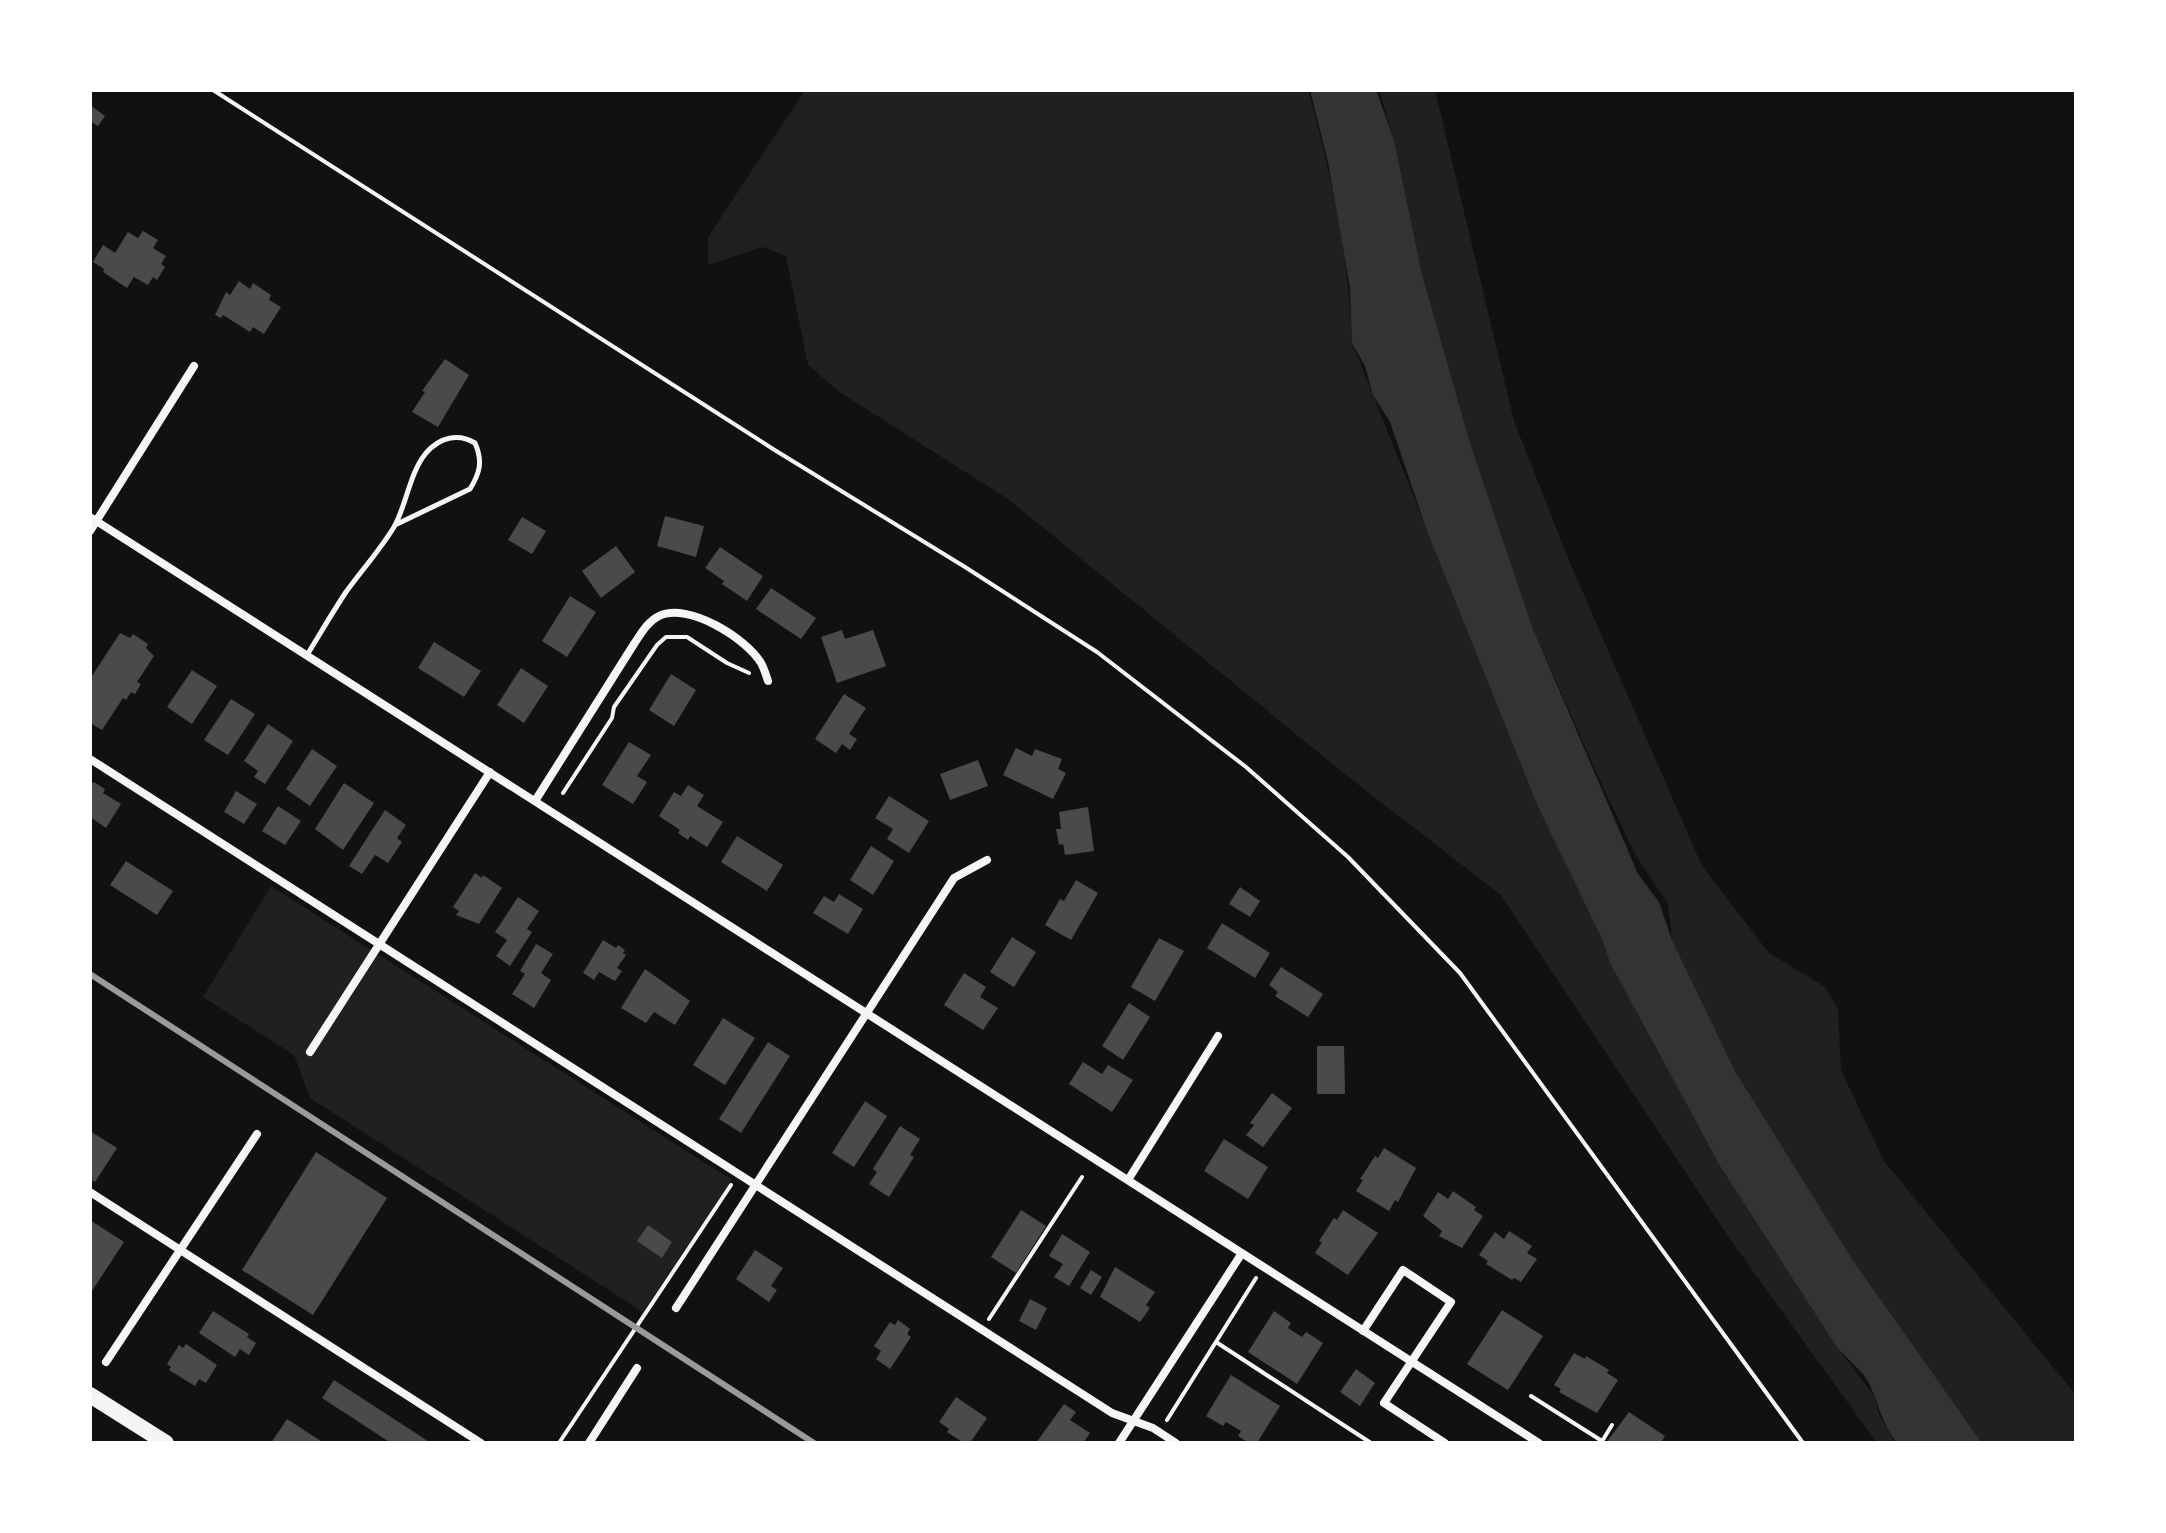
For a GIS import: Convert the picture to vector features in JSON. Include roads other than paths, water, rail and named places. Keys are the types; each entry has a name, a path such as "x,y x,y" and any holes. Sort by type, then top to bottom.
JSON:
{"highway":[{"path":"90,1395 166,1443"}],"street":[{"path":"90,531 93,519 194,366"},
{"path":"93,519 1539,1443"},
{"path":"535,801 634,644 648,624 661,615 677,613 697,616 720,627 760,662 768,681"},
{"path":"90,759 1112,1413 1159,1432 1176,1443"},
{"path":"310,1052 490,772"},
{"path":"676,1308 954,878 987,860"},
{"path":"1128,1180 1218,1036"},
{"path":"106,1362 257,1134"},
{"path":"90,1192 481,1443"},
{"path":"1119,1443 1242,1253"},
{"path":"1363,1331 1403,1270 1451,1302 1384,1403 1445,1443"},
{"path":"589,1443 637,1368"}],"lane":[{"path":"307,655 395,525 425,454 451,437 463,436 475,443 481,463 470,489 395,525"}],"railway":[{"path":"90,974 814,1443"}]}
